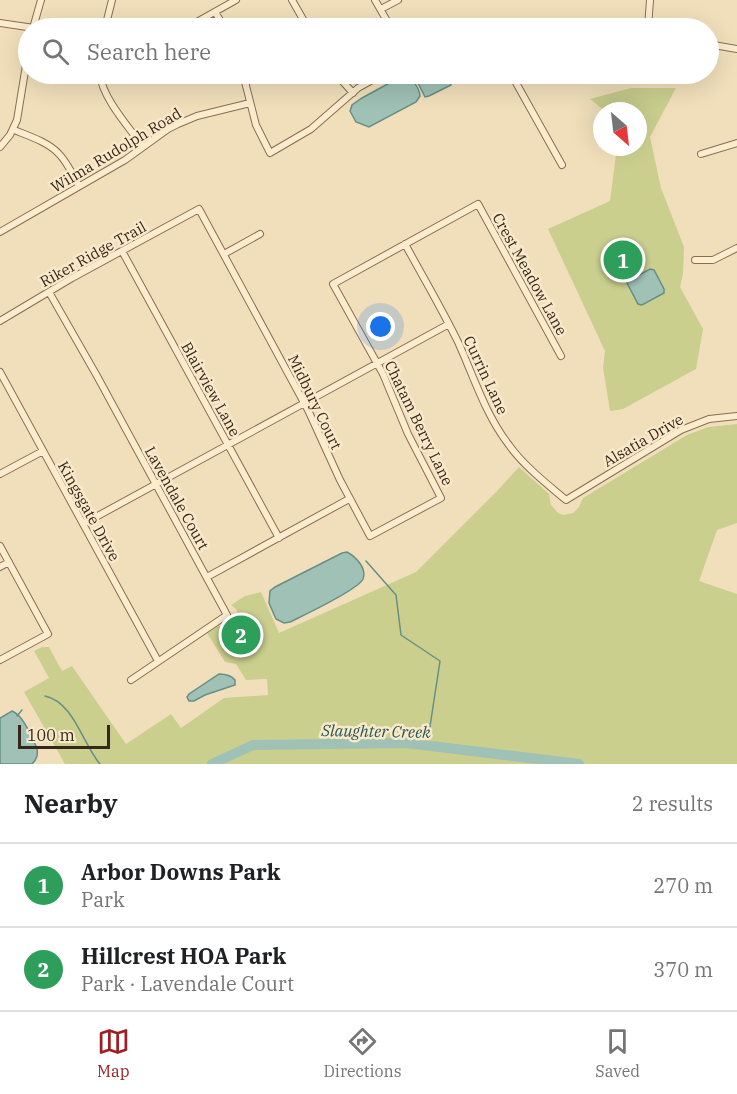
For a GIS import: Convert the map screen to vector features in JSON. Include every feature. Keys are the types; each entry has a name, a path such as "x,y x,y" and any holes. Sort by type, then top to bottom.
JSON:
{"street":[{"path":"36,18 41,0"},
{"path":"108,18 112,0"},
{"path":"204,18 236,0"},
{"path":"292,0 302,18"},
{"path":"375,0 386,18"},
{"path":"381,9 398,0"},
{"path":"649,18 650,0"},
{"path":"215,12 219,18"},
{"path":"0,23 18,26"},
{"path":"719,46 737,49"},
{"path":"0,147 14,130 23,84"},
{"path":"102,84 106,94 143,147"},
{"path":"245,84 258,131 270,153 311,129 364,84"},
{"path":"345,84 353,93"},
{"path":"517,84 562,165"},
{"name":"Wilma Rudolph Road","path":"0,232 125,160 168,129 187,120 250,103"},
{"path":"14,130 54,149 63,159 79,186"},
{"path":"702,154 737,143"},
{"name":"Chatam Berry Lane","path":"441,498 408,434 377,364 333,284 478,204"},
{"name":"Crest Meadow Lane","path":"478,204 561,356"},
{"name":"Riker Ridge Trail","path":"0,321 199,209"},
{"name":"Midbury Court","path":"199,209 305,403 336,473 370,536 441,498"},
{"path":"224,254 260,234"},
{"name":"Currin Lane","path":"405,244 449,324 480,394 502,435 526,464 566,500"},
{"path":"695,260 713,260 737,248"},
{"name":"Blairview Lane","path":"122,251 279,538"},
{"name":"Lavendale Court","path":"49,292 227,615 131,680"},
{"path":"83,524 449,324"},
{"name":"Kingsgate Drive","path":"0,372 158,662"},
{"name":"Alsatia Drive","path":"566,500 681,430 722,417 737,416"},
{"path":"0,474 43,451"},
{"path":"207,577 349,499"},
{"path":"0,546 48,634 0,660"},
{"path":"0,567 9,562"}],"green space":[{"path":"631,88 676,88 650,137 661,188 684,247 680,287 703,329 696,369 623,409 610,411 603,368 605,351 548,229 610,201 616,156 647,156 647,102 594,102 590,99"},
{"path":"737,424 737,523 717,530 699,581 737,594 737,764 65,764 24,692 49,678 34,651 42,647 49,647 62,671 72,666 126,744 171,714 181,728 224,698 268,695 267,679 246,680 236,664 225,662 207,633 214,628 236,622 237,610 231,605 245,596 261,592 279,633 416,572 519,467 549,494 551,505 563,515 573,513 583,498 687,435 708,427"}],"water":[{"path":"388,84 415,84 420,96 416,102 369,127 356,122 350,111 352,105"},
{"path":"418,84 451,84 429,96 425,97"},
{"path":"650,269 654,270 664,293 642,305 638,304 627,283"},
{"path":"347,552 362,567 364,575 359,584 290,622 284,623 276,619 269,603 270,591"},
{"path":"219,674 232,677 235,685 189,701 187,697 189,694"},
{"path":"12,711 24,722 37,748 37,757 32,764 0,764 0,718"}],"waterway":[{"path":"366,561 396,595 401,635 440,661 427,746"},
{"path":"45,696 55,700 71,715 100,764"},
{"path":"17,716 22,710"},
{"name":"Slaughter Creek","path":"212,764 253,745 406,743 579,764"}],"place":[{"name":"Arbor Downs Park","path":"623,260"},
{"name":"Hillcrest HOA Park","path":"241,635"}]}
